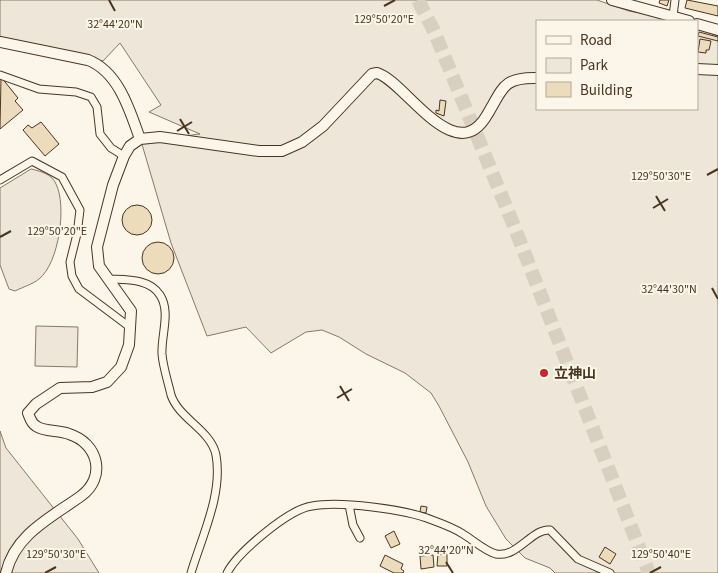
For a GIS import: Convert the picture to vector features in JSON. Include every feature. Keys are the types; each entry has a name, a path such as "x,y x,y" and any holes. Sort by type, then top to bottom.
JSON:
{"street":[{"path":"612,0 686,20"},
{"path":"673,16 675,0"},
{"path":"698,24 718,30"},
{"path":"0,42 88,60 96,64 112,78 120,91 140,139"},
{"path":"698,69 718,70"},
{"path":"6,573 23,540 34,528 84,494 94,483 98,471 96,461 85,444 71,434 36,427 30,421 28,414 36,404 60,388 92,386 107,382 121,367 129,345 131,311 99,266 97,248 124,156 130,146 140,139 160,137 259,151 282,151 302,142 322,126 372,74 377,73 393,81 421,111 439,124 455,131 473,130 485,119 507,83 520,78 536,78"},
{"path":"0,75 39,89 76,92 91,97 97,107 100,134 111,148 124,156"},
{"path":"0,180 32,161 62,177 80,210 77,234 70,262 72,276 80,289 131,328"},
{"path":"108,279 140,281 154,288 161,296 166,309 161,339 162,357 172,397 182,414 204,435 216,454 217,488 191,573"},
{"path":"349,505 353,524 360,538"},
{"path":"227,573 253,542 285,518 310,506 349,505 430,519 461,532 497,554 510,553 541,532 550,530 578,559 610,573"}],"green space":[{"path":"0,0 597,0 629,11 676,20 536,20 536,110 698,110 698,28 718,36 718,573 555,573 550,568 525,558 506,539 486,506 468,462 439,406 431,393 405,373 366,354 339,337 322,330 306,332 271,353 246,327 207,336 171,243 141,141 200,134 149,112 161,105 120,43 103,61 0,40"},
{"path":"31,169 49,175 56,184 61,206 61,220 56,248 46,271 37,281 15,291 9,289 0,265 0,188"},
{"path":"36,326 78,327 77,367 35,366"},
{"path":"0,431 6,448 78,539 99,573 0,573"}],"building":[{"path":"660,0 669,0 667,6 659,3"},
{"path":"687,0 718,6 718,16 685,8"},
{"path":"699,32 718,37 718,41 698,36"},
{"path":"700,39 711,41 709,50 706,50 706,53 698,52"},
{"path":"1,77 18,98 15,101 23,110 0,129"},
{"path":"440,100 446,101 444,116 436,113 436,110 439,111"},
{"path":"41,122 59,144 45,156 23,130 28,125 32,128"},
{"path":"137,205 147,210 152,220 147,230 137,235 127,230 122,220 127,210"},
{"path":"158,242 169,247 174,258 169,269 158,274 147,269 142,258 147,247"},
{"path":"421,506 427,507 426,513 420,512"},
{"path":"394,531 400,544 391,548 385,536"},
{"path":"605,547 616,554 610,564 599,557"},
{"path":"438,554 447,554 447,566 437,566"},
{"path":"385,555 403,564 401,569 404,571 403,573 394,573 380,566"},
{"path":"433,555 434,567 421,569 420,556"}],"tunnel":[{"path":"418,0 434,31 514,226 649,573"}],"place":[{"name":"立神山","path":"544,373"}]}
